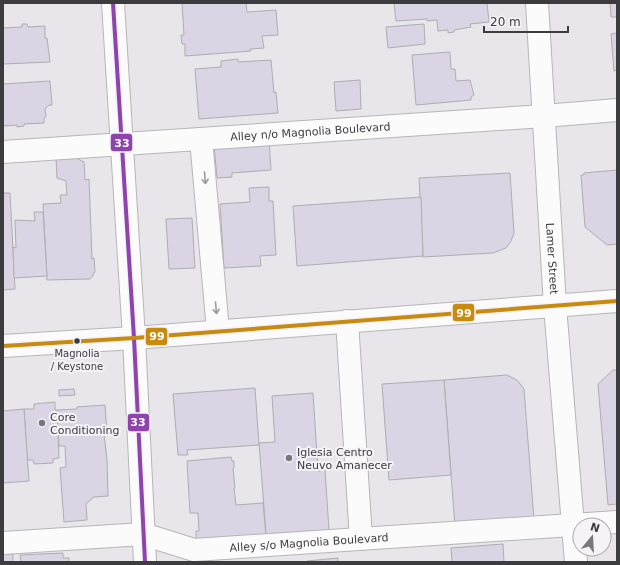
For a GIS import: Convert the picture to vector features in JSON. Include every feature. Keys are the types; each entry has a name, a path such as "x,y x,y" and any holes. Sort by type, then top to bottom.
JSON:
{"street":[{"path":"113,3 134,338 145,562"},
{"name":"Lamer Street","path":"537,3 555,306 573,517"},
{"name":"Alley n/o Magnolia Boulevard","path":"3,152 617,110"},
{"path":"201,139 218,332"},
{"path":"3,346 218,332 617,301"},
{"path":"347,321 361,539"},
{"name":"Alley s/o Magnolia Boulevard","path":"3,543 143,534 194,550 572,525"}],"building":[{"path":"182,3 246,3 247,12 276,10 278,35 262,36 264,48 250,49 251,51 185,56 185,44 182,44 181,35 184,35"},
{"path":"394,3 487,3 489,22 470,24 471,27 454,30 454,32 448,33 448,30 438,31 437,20 427,21 427,19 396,21"},
{"path":"610,3 617,3 617,17 611,17"},
{"path":"22,24 27,24 28,27 45,26 45,38 47,38 50,62 3,64 3,28 22,27"},
{"path":"424,24 425,44 388,48 386,27"},
{"path":"617,33 617,70 614,71 611,34"},
{"path":"450,52 451,69 455,69 456,81 470,80 474,95 471,97 471,100 416,105 412,55"},
{"path":"238,59 238,62 271,60 274,93 276,92 278,113 199,119 195,69 221,67 221,61"},
{"path":"360,80 361,109 336,111 334,82"},
{"path":"50,81 52,105 49,105 45,109 46,116 44,123 24,124 24,126 17,127 17,125 3,126 3,84"},
{"path":"269,139 271,170 232,173 232,177 217,178 214,145"},
{"path":"74,157 84,162 85,180 89,179 92,259 94,258 95,271 90,279 47,280 43,204 61,203 60,195 67,195 66,181 57,178 56,158"},
{"path":"617,170 617,244 607,245 585,227 581,175 584,175 584,173"},
{"path":"510,173 514,233 506,248 493,253 423,257 419,178"},
{"path":"269,187 269,201 273,201 276,255 260,256 261,266 224,268 220,204 250,202 249,188"},
{"path":"3,191 4,193 10,193 15,289 3,290"},
{"path":"421,197 423,256 297,266 293,206"},
{"path":"34,212 43,212 47,276 14,278 13,247 16,248 15,220 35,221"},
{"path":"192,218 195,268 169,269 166,219"},
{"path":"613,370 617,370 617,504 608,505 598,384"},
{"path":"507,375 517,380 524,389 534,520 455,527 444,380"},
{"path":"444,380 451,475 389,480 382,384"},
{"path":"255,388 259,445 187,450 188,455 178,455 173,394"},
{"path":"74,389 75,395 59,396 59,390"},
{"name":"Iglesia Centro Neuvo Amanecer","path":"313,393 318,471 325,470 329,530 296,532 297,537 280,538 280,533 266,534 259,443 275,442 272,396"},
{"path":"55,402 55,410 57,410 59,458 53,459 53,463 34,464 33,460 27,460 24,409 34,409 34,404"},
{"path":"105,405 107,434 104,434 107,460 108,496 94,497 86,504 87,520 64,522 60,468 66,467 65,446 59,446 57,410"},
{"path":"24,409 29,481 3,483 3,411"},
{"path":"231,457 232,461 234,461 233,468 236,505 263,503 266,536 196,542 196,531 199,531 198,513 190,513 187,461"},
{"path":"503,544 504,562 452,562 451,548"},
{"path":"63,553 63,558 69,558 69,562 21,562 20,555"},
{"path":"3,554 13,554 13,562 3,562"},
{"path":"338,558 338,562 307,562 307,561"}],"transit line":[{"name":"33","path":"113,3 134,338 145,562"},
{"name":"99","path":"3,346 134,338 617,301"}],"place":[{"name":"Magnolia / Keystone","path":"77,341"},
{"name":"Core Conditioning","path":"42,423"},
{"name":"Iglesia Centro Neuvo Amanecer","path":"289,458"}]}
